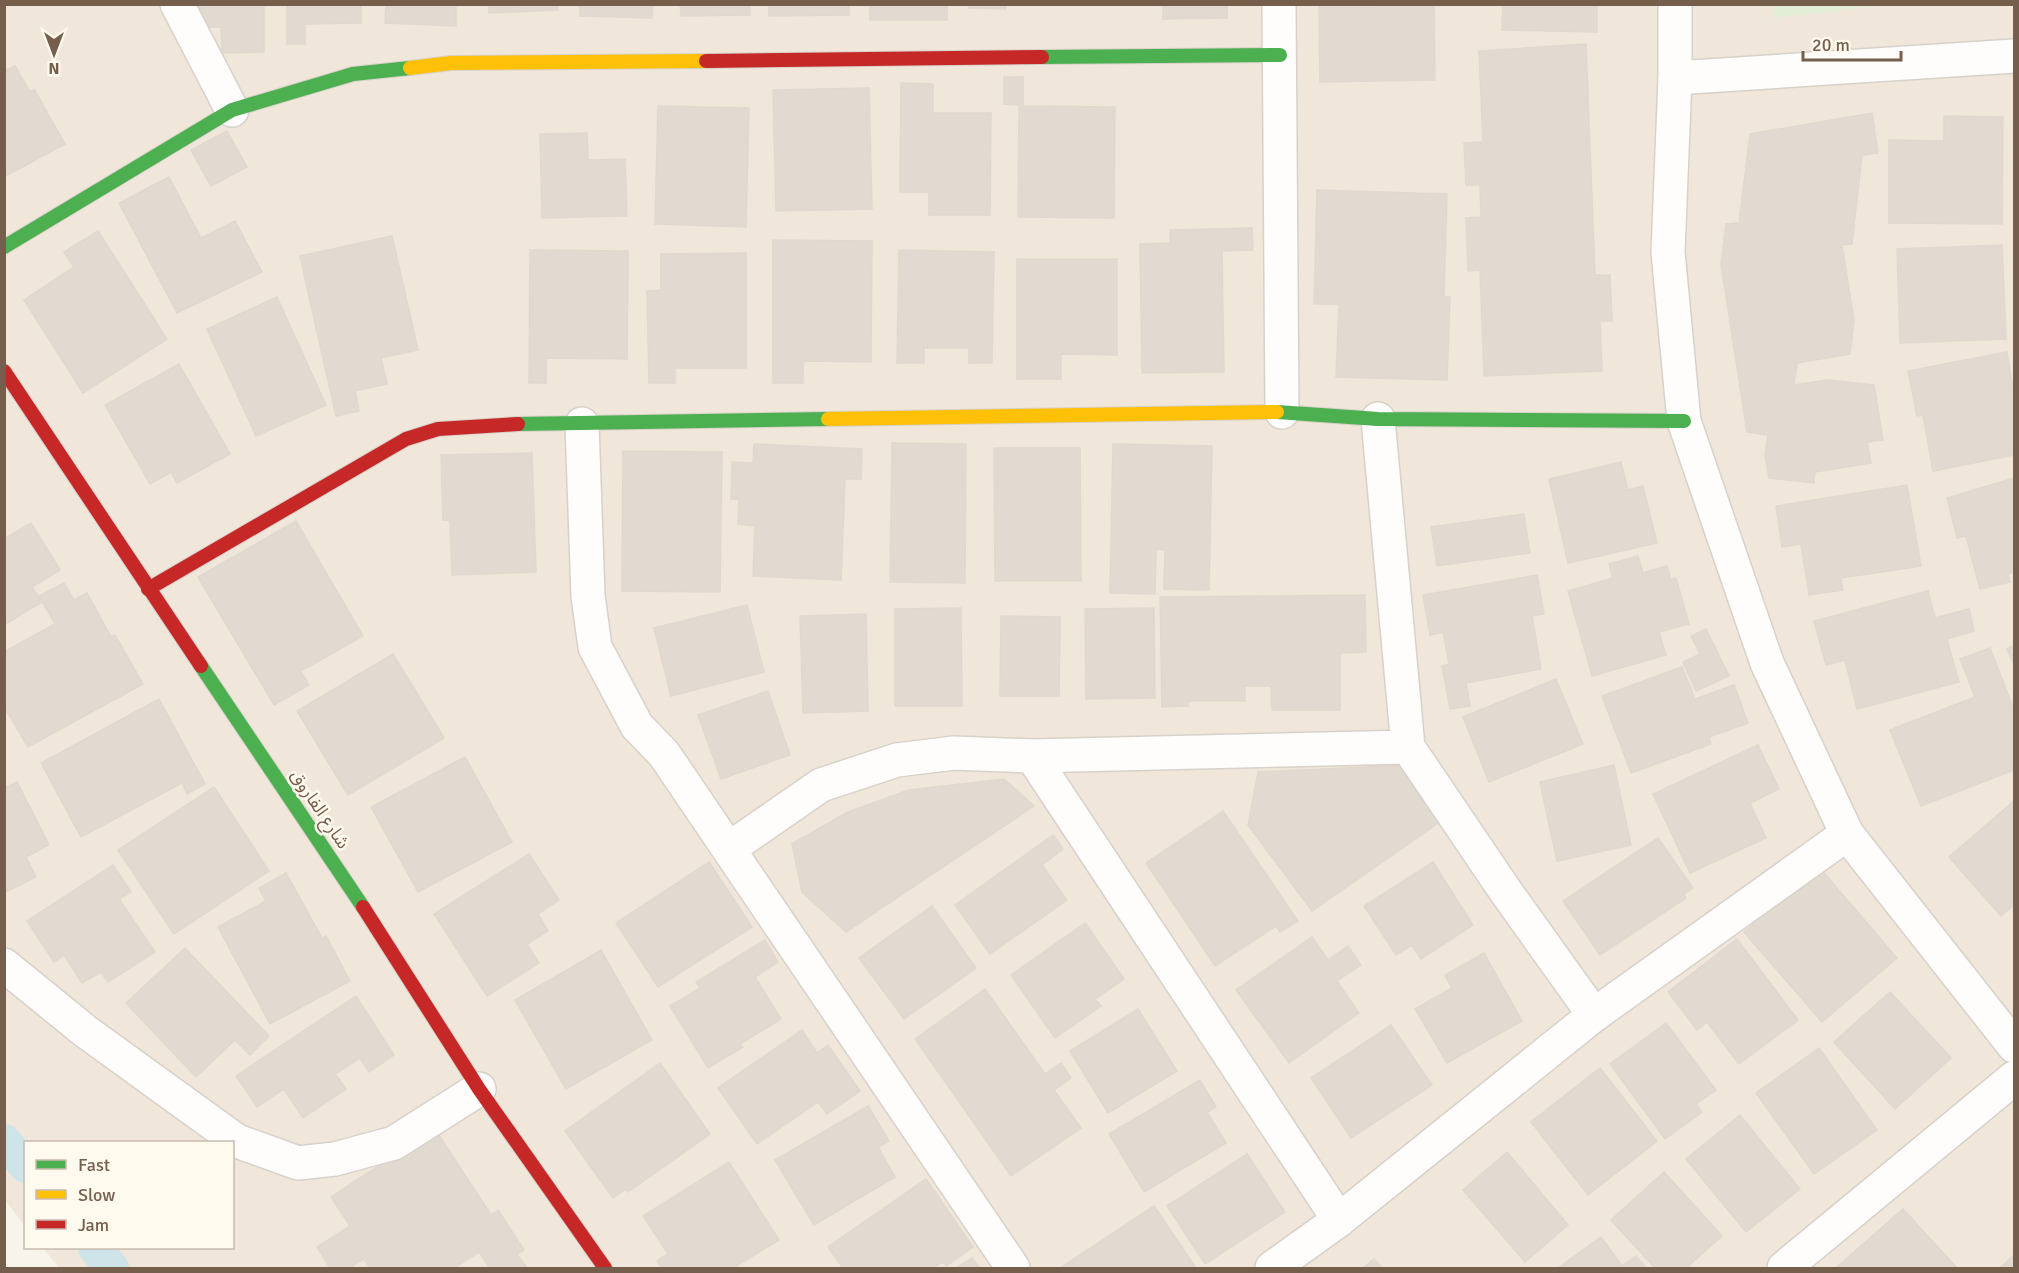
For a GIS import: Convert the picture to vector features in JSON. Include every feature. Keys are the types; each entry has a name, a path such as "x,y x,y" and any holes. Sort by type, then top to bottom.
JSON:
{"street":[{"path":"177,4 232,110"},
{"path":"1279,4 1282,412"},
{"path":"1675,4 1675,78 1668,252 1684,421 1767,663 1846,834 2014,1046"},
{"path":"4,247 232,110 296,89 353,74 451,63 1280,55"},
{"path":"1675,78 2014,56"},
{"name":"شارع الفاروق","path":"4,371 148,589 336,864 479,1089 605,1269"},
{"path":"148,589 406,439 438,429 513,424 1282,412 1378,419 1684,421"},
{"path":"1378,419 1408,747 1504,890 1594,1015"},
{"path":"582,424 588,596 595,646 637,726 664,754 730,848 1013,1269"},
{"path":"730,848 821,785 897,760 954,753 1032,756 1408,747"},
{"path":"1032,756 1339,1220"},
{"path":"1272,1269 1339,1220 1594,1015 1846,834"},
{"path":"4,965 85,1032 237,1141 298,1163 335,1160 394,1143 479,1089"},
{"path":"1784,1269 2014,1078"}],"shaded area":[{"path":"5,5 2014,5 2014,1268 59,1268 44,1249 234,1249 234,1141 24,1141 24,1225 5,1200"}],"green space":[{"path":"1773,4 1888,5 1773,18"}],"building":[{"path":"199,4 264,4 264,52 222,53 221,27 199,27"},
{"path":"287,4 361,4 361,23 305,24 305,44 287,44"},
{"path":"386,4 456,4 456,26 385,23"},
{"path":"489,4 558,4 558,10 489,13"},
{"path":"580,4 653,4 652,18 580,16"},
{"path":"680,4 750,4 750,15 681,16"},
{"path":"769,4 849,4 849,15 769,16"},
{"path":"870,4 947,4 947,20 870,20"},
{"path":"969,4 1006,4 1006,9 969,8"},
{"path":"1163,4 1227,4 1227,18 1163,19"},
{"path":"1319,4 1360,4 1360,7 1434,6 1435,80 1320,82"},
{"path":"1503,4 1597,4 1597,32 1502,30"},
{"path":"1586,44 1595,275 1610,275 1612,321 1600,321 1602,371 1484,376 1480,270 1468,271 1466,218 1481,217 1480,185 1466,185 1464,143 1483,142 1479,51"},
{"path":"15,66 30,92 34,89 65,144 4,177 4,71"},
{"path":"1004,77 1023,77 1023,106 1115,107 1114,218 1018,217 1019,105 1004,104"},
{"path":"901,83 933,84 933,113 991,113 990,215 929,215 929,192 900,192"},
{"path":"869,88 872,209 776,211 773,90"},
{"path":"658,106 749,108 746,227 655,224"},
{"path":"1872,113 1878,153 1862,155 1852,244 1842,245 1854,320 1850,354 1797,363 1794,385 1827,380 1874,385 1883,440 1867,442 1871,463 1815,472 1814,483 1769,478 1765,454 1768,435 1747,432 1721,264 1726,224 1739,223 1750,134"},
{"path":"1944,116 2003,117 2002,224 1889,223 1889,140 1944,141"},
{"path":"227,131 247,167 211,186 191,150"},
{"path":"587,133 588,160 625,159 627,216 542,218 540,134"},
{"path":"169,177 201,238 235,221 262,272 177,313 119,203"},
{"path":"1317,190 1447,194 1444,297 1450,297 1447,380 1336,377 1339,304 1314,304"},
{"path":"1252,228 1253,250 1222,251 1224,372 1142,373 1140,244 1170,243 1170,230"},
{"path":"98,231 167,339 83,393 24,300 74,267 64,252"},
{"path":"392,236 418,350 381,358 387,384 355,391 359,411 336,416 300,256"},
{"path":"773,240 872,241 871,362 803,361 803,383 773,383"},
{"path":"2002,245 2006,339 1900,343 1897,249"},
{"path":"530,250 628,251 627,359 546,358 546,383 529,383"},
{"path":"899,250 994,252 992,363 969,363 969,348 924,348 924,363 897,363"},
{"path":"746,253 746,368 675,368 675,383 649,383 647,291 661,290 661,254"},
{"path":"1017,259 1117,259 1117,355 1061,354 1061,379 1017,379"},
{"path":"277,297 326,405 256,436 207,329"},
{"path":"2007,352 2014,394 2014,455 1933,471 1923,415 1917,416 1908,371"},
{"path":"179,364 230,454 177,483 171,472 150,484 105,405"},
{"path":"892,443 966,444 965,583 890,582"},
{"path":"754,444 862,449 861,479 845,479 841,580 753,576 755,526 738,524 739,499 731,499 732,462 753,463"},
{"path":"1113,444 1212,446 1209,590 1164,589 1165,550 1156,549 1155,594 1110,593"},
{"path":"994,448 1080,448 1081,581 995,581"},
{"path":"623,451 722,452 720,592 622,591"},
{"path":"532,453 536,572 452,575 450,520 443,520 441,455"},
{"path":"1621,462 1628,490 1643,486 1657,543 1568,563 1549,479"},
{"path":"2014,478 2014,572 2008,574 2010,582 1980,589 1966,536 1957,538 1947,498"},
{"path":"1907,485 1921,566 1841,578 1843,590 1809,595 1801,544 1782,547 1776,506"},
{"path":"1524,514 1530,553 1437,566 1431,527"},
{"path":"296,521 363,636 301,671 309,685 274,705 198,577"},
{"path":"31,523 60,570 32,587 42,602 4,625 4,539"},
{"path":"1638,556 1643,573 1667,566 1671,580 1676,578 1689,624 1659,632 1666,655 1592,676 1568,591 1613,578 1609,564"},
{"path":"1537,575 1544,614 1532,616 1541,669 1466,683 1470,706 1450,709 1442,666 1449,664 1443,632 1430,635 1423,595"},
{"path":"64,583 74,600 87,593 111,637 115,635 143,684 28,747 4,706 4,652 55,624 39,596"},
{"path":"1928,591 1935,618 1969,609 1974,631 1947,639 1959,682 1857,709 1845,660 1826,665 1814,621"},
{"path":"1365,595 1366,652 1340,653 1340,710 1272,710 1271,686 1245,686 1245,701 1188,701 1188,706 1162,707 1160,597"},
{"path":"747,605 764,672 671,696 654,628"},
{"path":"961,608 962,706 895,706 895,609"},
{"path":"1154,608 1155,698 1086,699 1085,609"},
{"path":"866,614 868,711 803,713 800,616"},
{"path":"1001,616 1060,617 1059,696 1000,696"},
{"path":"1706,629 1729,676 1696,691 1683,662 1700,654 1691,636"},
{"path":"2014,645 2014,665 2007,649"},
{"path":"1990,648 2014,710 2014,770 1921,806 1890,730 1975,697 1960,659"},
{"path":"393,654 444,738 348,795 297,711"},
{"path":"1682,667 1695,699 1734,685 1748,723 1709,737 1711,744 1631,773 1602,696"},
{"path":"1556,679 1583,744 1489,782 1463,717"},
{"path":"768,691 790,755 721,779 698,715"},
{"path":"159,699 205,784 187,794 182,783 81,837 41,763"},
{"path":"1758,745 1779,789 1750,803 1766,838 1690,873 1653,794"},
{"path":"465,757 512,842 418,892 371,807"},
{"path":"1409,765 1447,817 1312,911 1248,825 1258,772"},
{"path":"1614,765 1631,845 1557,861 1540,782"},
{"path":"1004,779 1034,806 846,932 802,892 792,844 848,812 909,790"},
{"path":"17,782 49,845 26,857 36,877 4,893 4,788"},
{"path":"214,787 269,871 174,934 118,850"},
{"path":"2014,801 2014,905 2001,916 1949,857"},
{"path":"1223,811 1298,921 1280,932 1276,926 1215,966 1146,863"},
{"path":"1053,835 1063,849 1042,865 1067,900 990,954 955,905"},
{"path":"1658,838 1693,888 1684,894 1686,898 1600,955 1563,901"},
{"path":"529,854 559,900 538,914 548,931 527,944 539,963 487,996 434,914"},
{"path":"709,862 752,927 658,987 616,923"},
{"path":"1433,862 1473,925 1421,959 1412,945 1396,955 1364,906"},
{"path":"113,865 131,892 119,899 155,952 108,982 101,972 82,983 64,955 54,962 27,921"},
{"path":"1819,867 1897,958 1822,1022 1744,932"},
{"path":"286,873 322,938 326,936 350,981 270,1024 218,927 266,901 259,888"},
{"path":"932,906 976,968 904,1019 859,958"},
{"path":"1085,923 1124,979 1095,999 1101,1006 1055,1038 1011,975"},
{"path":"1312,937 1328,960 1348,946 1361,965 1337,981 1359,1013 1289,1063 1236,990"},
{"path":"1737,939 1798,1020 1739,1064 1707,1022 1697,1030 1668,992"},
{"path":"765,940 778,962 755,977 781,1019 740,1044 743,1047 708,1068 670,1006 700,988 696,982"},
{"path":"185,948 269,1036 250,1055 235,1040 196,1077 126,1003"},
{"path":"601,950 652,1040 566,1089 515,1000"},
{"path":"1484,953 1522,1021 1447,1063 1415,1009 1452,988 1445,975"},
{"path":"985,989 1045,1074 1061,1063 1071,1078 1054,1090 1081,1128 1011,1176 915,1039"},
{"path":"1890,992 1951,1058 1895,1109 1834,1042"},
{"path":"356,996 394,1055 369,1072 360,1058 335,1074 346,1089 303,1118 284,1089 257,1107 236,1076"},
{"path":"1138,1009 1177,1071 1108,1113 1070,1051"},
{"path":"1666,1023 1716,1090 1696,1104 1702,1112 1665,1139 1610,1064"},
{"path":"1391,1025 1432,1085 1351,1138 1311,1078"},
{"path":"802,1030 817,1053 828,1045 860,1091 827,1114 818,1102 757,1144 718,1088"},
{"path":"1819,1048 1877,1130 1814,1174 1756,1093"},
{"path":"660,1063 710,1134 628,1192 626,1189 613,1198 565,1131"},
{"path":"1600,1068 1657,1141 1588,1195 1531,1122"},
{"path":"1200,1080 1216,1107 1207,1112 1226,1143 1144,1192 1109,1134"},
{"path":"868,1106 889,1141 878,1147 895,1177 814,1225 775,1160"},
{"path":"1740,1115 1800,1189 1746,1232 1686,1159"},
{"path":"435,1129 491,1215 498,1210 524,1250 517,1254 527,1268 490,1268 479,1252 454,1268 370,1268 364,1259 349,1268 330,1268 317,1247 350,1226 331,1197"},
{"path":"1507,1152 1568,1225 1525,1262 1463,1190"},
{"path":"1247,1154 1285,1212 1205,1264 1167,1206"},
{"path":"729,1162 779,1240 733,1268 662,1268 657,1261 668,1254 643,1216"},
{"path":"1664,1172 1722,1236 1686,1268 1655,1268 1611,1220"},
{"path":"926,1179 973,1247 946,1266 943,1262 932,1268 843,1268 828,1247"},
{"path":"1154,1206 1196,1268 1060,1268"},
{"path":"1903,1209 1957,1268 1836,1268"},
{"path":"1601,1237 1622,1266 1636,1256 1646,1268 1558,1268"},
{"path":"2014,1255 2014,1268 2000,1268"},
{"path":"972,1258 980,1268 956,1268"},
{"path":"1374,1259 1382,1268 1363,1268"}],"waterway":[{"path":"4,1141 24,1164"},
{"path":"96,1249 112,1268"}],"traffic: fast":[{"path":"1042,57 1280,55"},
{"path":"4,247 232,110 353,74 410,68"},
{"path":"1277,412 1378,419 1684,421"},
{"path":"518,424 828,419"},
{"path":"201,666 363,907"}],"traffic: slow":[{"path":"410,68 451,63 706,61"},
{"path":"828,419 1277,412"}],"traffic: jam":[{"path":"706,61 1042,57"},
{"path":"4,371 201,666"},
{"path":"148,589 406,439 438,429 518,424"},
{"path":"363,907 479,1089 605,1268"}]}
